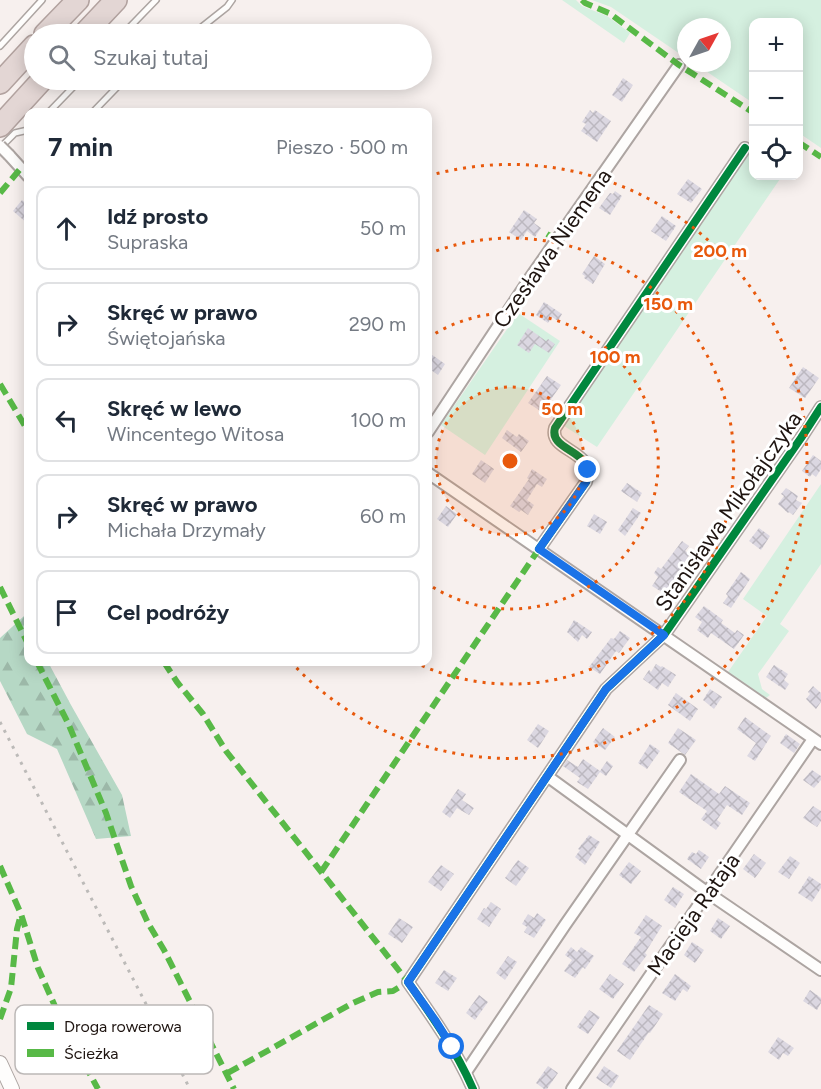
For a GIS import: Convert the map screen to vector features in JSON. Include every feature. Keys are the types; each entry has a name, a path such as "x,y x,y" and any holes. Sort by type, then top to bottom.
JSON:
{"highway":[{"path":"55,24 78,0"},
{"path":"93,24 116,0"},
{"path":"0,83 24,57"},
{"path":"0,126 33,90"}],"street":[{"name":"Czesława Niemena","path":"432,426 530,278 677,68"},
{"path":"539,549 588,476 585,463 579,456 556,440 553,434 555,428 745,148"},
{"path":"3,150 24,172"},
{"name":"Stanisława Mikołajczyka","path":"466,1072 435,1020 408,982 606,689 664,635 821,407"},
{"path":"432,476 817,741"},
{"name":"Macieja Rataja","path":"572,1089 817,741"},
{"path":"473,1089 466,1072 680,760"},
{"path":"546,776 708,893 821,970"},
{"path":"0,1063 12,1089"}],"lane":[{"path":"0,46 42,0"},
{"path":"133,24 156,0"},
{"path":"206,24 227,7 231,0"},
{"path":"53,108 70,90"},
{"path":"97,108 114,90"},
{"path":"3,150 15,133 24,131"}],"green space":[{"path":"562,0 576,0 582,6 607,16 630,33 624,43"},
{"path":"592,0 821,0 821,148 803,136 803,18 749,18 749,100 707,72 731,72 731,18 677,18 677,52 611,7"},
{"path":"749,149 749,180 779,180 597,447 561,424"},
{"path":"518,313 560,341 485,455 441,425"},
{"path":"821,484 821,564 780,624 789,631 758,674 762,689 770,695 766,698 728,672 767,616 743,599"},
{"path":"24,616 24,666 50,666 122,795 131,836 96,839 57,749 27,734 0,681 0,638"}],"building":[{"path":"623,78 633,85 622,102 612,95"},
{"path":"590,110 593,113 595,110 611,121 597,142 581,131 586,124 582,122"},
{"path":"688,179 702,189 691,203 677,194"},
{"path":"615,191 622,196 610,215 599,208 610,193 613,194"},
{"path":"22,200 24,202 24,221 13,211"},
{"path":"524,210 537,219 534,223 541,228 535,237 527,231 521,240 509,232"},
{"path":"662,216 676,226 666,241 651,231"},
{"path":"594,256 605,264 593,284 582,274"},
{"path":"544,302 562,314 558,321 552,317 548,323 536,315"},
{"path":"528,328 546,341 548,339 555,344 549,353 535,344 529,353 517,345"},
{"path":"432,355 445,364 438,375 432,371"},
{"path":"803,367 819,378 805,398 789,388"},
{"path":"547,376 561,385 542,412 528,403"},
{"path":"507,430 529,441 521,452 502,438"},
{"path":"813,455 821,461 821,469 816,477 812,474 810,477 802,471"},
{"path":"481,460 494,469 485,483 472,474"},
{"path":"532,469 547,479 542,487 537,484 527,500 534,505 528,515 510,506 529,479 527,478"},
{"path":"627,483 642,493 637,502 621,491"},
{"path":"786,488 798,496 796,500 802,503 793,515 778,504"},
{"path":"446,506 457,514 448,527 437,519"},
{"path":"633,508 641,513 625,536 618,530"},
{"path":"594,514 607,522 600,534 587,526"},
{"path":"759,528 770,536 761,550 749,541"},
{"path":"682,541 689,546 685,551 690,554 674,581 679,584 670,597 652,586 658,577 654,573 658,567 661,569"},
{"path":"741,572 750,579 731,608 723,603 728,596 726,594"},
{"path":"704,606 723,620 721,623 735,633 737,630 744,635 734,649 711,633 708,638 697,630 702,622 695,617"},
{"path":"574,620 592,632 587,639 582,635 578,642 567,632"},
{"path":"620,631 630,638 619,653 616,651 600,674 589,667 611,638 614,639"},
{"path":"656,664 676,675 668,687 662,683 658,690 643,679"},
{"path":"774,665 788,674 784,680 789,684 785,690 766,677"},
{"path":"813,686 821,693 821,702 816,709 806,699"},
{"path":"710,689 722,697 714,709 703,700"},
{"path":"676,693 698,709 690,721 668,705"},
{"path":"745,717 771,736 755,761 747,756 756,743 737,729"},
{"path":"538,724 549,731 538,748 527,740"},
{"path":"603,728 615,737 605,750 593,742"},
{"path":"678,728 696,740 685,755 668,743"},
{"path":"786,734 800,744 794,753 780,743"},
{"path":"650,744 660,751 647,769 638,763"},
{"path":"583,759 600,771 607,761 613,766 606,776 600,772 588,789 577,782 580,778 563,766 567,760 578,767"},
{"path":"812,770 821,776 821,780 814,788 803,780"},
{"path":"691,774 719,794 725,786 750,803 742,815 727,805 717,820 721,823 716,830 701,819 707,811 679,792"},
{"path":"458,789 466,794 462,800 474,808 469,815 457,808 450,818 442,812"},
{"path":"813,806 821,811 821,821 817,827 803,818"},
{"path":"589,835 600,842 585,865 575,857"},
{"path":"699,850 709,857 701,869 687,859 692,852 696,854"},
{"path":"754,854 766,863 755,878 743,869"},
{"path":"790,856 800,863 789,879 778,872"},
{"path":"518,860 529,868 516,886 505,878"},
{"path":"629,862 641,871 631,884 619,875"},
{"path":"441,865 454,874 441,891 428,882"},
{"path":"809,876 821,884 812,902 798,893"},
{"path":"673,887 684,894 675,908 664,900"},
{"path":"491,902 501,909 489,927 477,919"},
{"path":"537,913 546,920 534,938 524,932 527,927 522,924 528,914 534,918"},
{"path":"646,915 662,926 645,953 647,955 634,972 622,964 641,937 634,933"},
{"path":"399,918 413,927 402,943 388,934"},
{"path":"718,918 730,926 721,939 710,931"},
{"path":"692,942 704,950 695,963 684,955"},
{"path":"571,947 577,952 581,947 594,956 575,978 564,971 572,960 565,955"},
{"path":"508,956 517,962 505,980 496,973"},
{"path":"444,970 457,978 448,991 435,983"},
{"path":"610,974 624,984 613,999 599,989"},
{"path":"675,974 691,986 687,992 683,989 675,1001 662,993"},
{"path":"810,990 821,998 817,1010 803,1001"},
{"path":"479,995 488,1002 475,1020 466,1013"},
{"path":"649,1005 663,1014 630,1060 617,1051"},
{"path":"589,1010 600,1017 588,1034 577,1027"},
{"path":"778,1037 794,1048 788,1056 783,1053 779,1060 768,1052"},
{"path":"548,1066 558,1073 547,1089 544,1089 536,1083"},
{"path":"604,1066 619,1076 611,1088 596,1078"}],"railway":[{"path":"0,722 147,1005"},
{"path":"182,1074 190,1089"}],"marked path":[{"path":"582,0 609,13 679,65 749,110"},
{"path":"803,145 821,157"},
{"path":"0,193 21,168"},
{"path":"547,234 557,240"},
{"path":"530,278 538,283"},
{"path":"0,384 24,424"},
{"path":"321,872 539,549"},
{"path":"0,587 24,636"},
{"path":"39,666 68,723 106,813 131,886 192,1005"},
{"path":"167,666 203,714 226,751 408,982 393,991 378,992 351,1004 226,1074"},
{"path":"0,866 21,914 38,968 54,1005"},
{"path":"0,1019 11,988 17,929 21,914"},
{"path":"213,1047 234,1089"},
{"path":"90,1074 98,1089"}],"cycle path":[{"path":"539,549 586,482 588,471 580,457 559,442 555,436 555,428 745,148"},
{"path":"473,1089 451,1047 408,982 606,689 664,635 821,407"}],"route":[{"path":"452,1047 408,982 606,689 664,635 539,549 586,482 588,470"}]}
